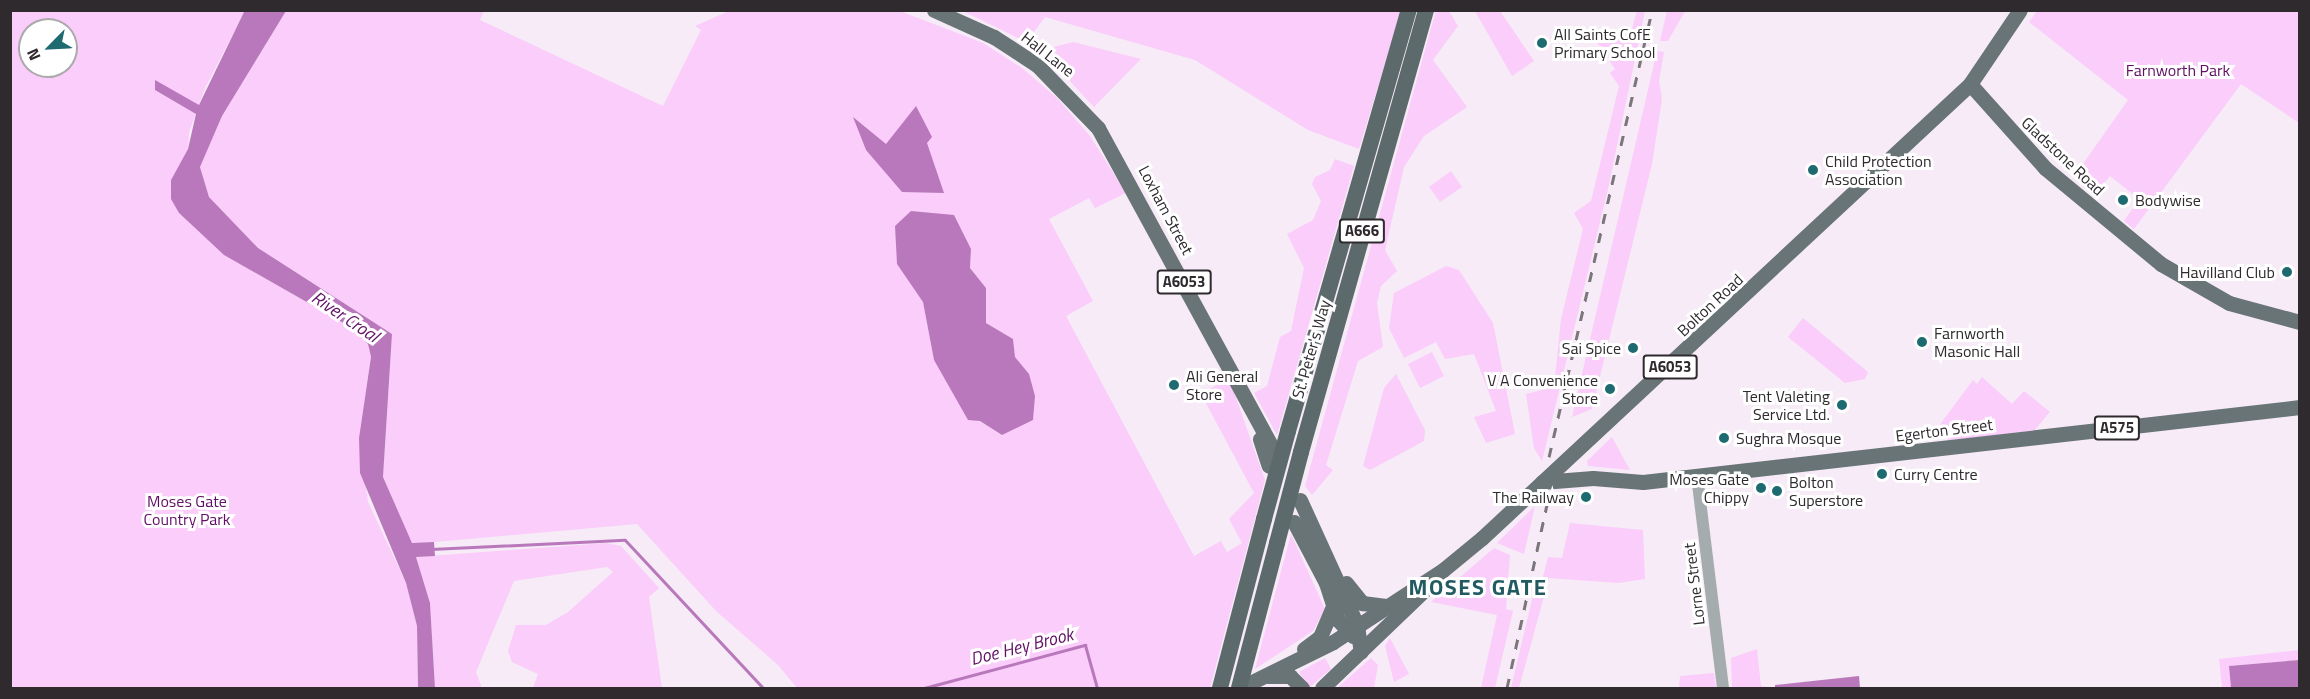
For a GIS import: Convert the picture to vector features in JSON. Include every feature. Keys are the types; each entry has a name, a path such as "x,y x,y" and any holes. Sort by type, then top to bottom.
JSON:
{"highway":[{"name":"St. Peter's Way","path":"1220,688 1288,430 1409,10"},
{"name":"St. Peter's Way","path":"1240,688 1301,452 1426,10"}],"main road":[{"name":"Hall Lane","path":"934,10 993,37 1037,64 1080,105 1116,155"},
{"name":"A6053","path":"1970,84 2019,10"},
{"name":"Gladstone Road","path":"1970,84 2045,168 2161,264 2229,303 2300,322"},
{"name":"Bolton Road","path":"1443,570 1574,455 1970,84"},
{"name":"Loxham Street","path":"1116,155 1273,449"},
{"name":"Egerton Street","path":"1542,482 1593,478 1640,482 2300,407"},
{"name":"Loxham Street","path":"1251,411 1269,466"},
{"path":"1574,455 1578,468 1593,478"},
{"path":"1300,500 1360,638"},
{"path":"1294,522 1334,600 1360,638"},
{"path":"1325,553 1362,603 1386,606"},
{"path":"1322,688 1386,606 1443,570"},
{"path":"1240,688 1282,667 1360,638 1443,570"},
{"path":"1282,667 1320,637 1333,613 1334,600"},
{"path":"1259,677 1290,676 1302,688"}],"street":[{"name":"Lorne Street","path":"1697,476 1723,688"}],"green space":[{"path":"1436,10 1449,11 1458,26 1433,60 1467,107 1424,136 1404,167 1385,250 1397,271 1381,286 1377,303 1383,347 1358,361 1326,465 1333,470 1312,495 1305,486"},
{"name":"Moses Gate Country Park","path":"10,11 245,11 205,88 189,132 188,149 171,180 179,213 224,255 354,329 368,344 371,357 359,438 368,502 406,583 417,626 418,688 11,688"},
{"path":"286,11 484,11 480,20 663,106 701,30 695,26 729,11 900,11 983,43 1022,68 1057,98 1090,136 1126,193 1095,208 1089,198 1049,219 1093,301 1066,316 1194,556 1221,541 1227,552 1242,543 1229,519 1254,493 1201,394 1229,378 1265,480 1210,688 797,688 778,665 716,611 637,524 412,544 383,477 392,334 258,248 209,197 200,166 222,116","holes":["916,106 927,143 866,150 855,119 886,145","971,249 970,268 986,288 986,323 1013,339 1015,358 1029,374 1002,435 980,421 934,360 923,302"]},
{"path":"963,11 1401,11 1359,149 1308,130 1195,60 1045,17 1031,36 1020,39"},
{"path":"1475,11 1500,11 1534,61 1512,76"},
{"path":"1637,11 1645,11 1608,189 1542,461 1534,448 1526,394 1554,387 1561,319 1583,229 1574,213 1591,201 1619,86 1610,73 1615,69 1594,38 1608,28 1616,41 1631,32"},
{"path":"1667,11 1685,11 1668,41 1660,41"},
{"name":"Farnworth Park","path":"2037,11 2299,11 2299,123 2241,84 2134,229 2124,221 2139,199 2110,176 2094,196 2073,178 2128,100 2029,22"},
{"path":"1073,42 1141,59 1094,107 1052,62 1054,47"},
{"path":"1657,51 1664,52 1659,81 1662,99 1652,164 1592,409 1572,417"},
{"path":"1335,159 1354,166 1277,435 1254,393 1267,386 1280,337 1291,331 1304,268 1287,234 1313,220 1321,201 1312,184 1315,177 1330,170"},
{"path":"1451,171 1462,187 1440,202 1429,187"},
{"path":"1446,266 1459,270 1493,323 1515,434 1486,443 1474,417 1496,411 1474,354 1445,359 1436,342 1404,358 1389,328 1394,293"},
{"path":"1803,318 1868,372 1865,379 1845,383 1788,337"},
{"path":"1432,352 1444,376 1420,388 1408,364"},
{"path":"1396,374 1425,430 1424,441 1370,470 1363,466 1384,388"},
{"path":"1982,377 2012,404 2024,391 2050,412 2032,433 1948,440 1941,423 1973,380 1977,384"},
{"path":"1612,437 1630,470 1588,466 1587,461"},
{"path":"1535,506 1524,554 1497,543"},
{"path":"1570,523 1643,530 1645,579 1618,583 1549,578 1519,688 1511,688 1534,591 1539,592 1548,557 1562,558"},
{"path":"1291,534 1325,609 1313,631 1255,669"},
{"path":"606,543 621,546 659,588 649,597 662,688 533,688 538,674 512,662 508,651 516,625 546,625 568,612 613,572 607,567 514,581 476,672 482,688 435,688 430,603 416,557"},
{"path":"1494,548 1510,555 1506,609 1513,611 1495,688 1481,688 1497,615 1431,602"},
{"path":"1390,638 1409,674 1394,682 1385,646"},
{"path":"1757,649 1761,686 1775,688 1732,688 1731,658"},
{"path":"2299,650 2299,660 2229,666 2231,688 2222,688 2219,659"},
{"path":"1325,658 1331,669 1310,687 1299,672"},
{"path":"1371,658 1378,665 1374,688 1337,688"},
{"path":"1714,673 1716,688 1679,688 1680,676"}],"water":[{"name":"River Croal","path":"245,10 286,11 222,116 200,167 209,197 258,248 392,334 383,477 412,543 434,542 435,556 416,557 430,603 435,688 418,688 417,626 406,583 360,473 359,438 371,357 368,344 354,329 224,255 179,213 171,199 171,180 188,149 196,114 155,90 155,80 199,105"},
{"path":"916,106 932,137 927,143 944,193 902,192 866,150 853,117 886,144"},
{"path":"911,211 954,215 971,249 970,268 986,288 986,323 1013,339 1015,357 1029,374 1035,396 1033,420 1002,435 980,421 968,420 934,360 923,302 897,264 895,226"},
{"path":"2299,660 2299,688 2231,688 2229,666"},
{"path":"1859,676 1860,688 1775,688 1775,685"}],"waterway":[{"path":"431,549 625,540 763,688"},
{"name":"Doe Hey Brook","path":"924,688 1085,645 1097,688"}],"railway":[{"path":"1549,457 1652,10"},
{"path":"1507,688 1548,500"}],"place":[{"name":"All Saints CofE Primary School","path":"1542,43"},
{"name":"Child Protection Association","path":"1813,170"},
{"name":"Bodywise","path":"2123,200"},
{"name":"Havilland Club","path":"2287,272"},
{"name":"Farnworth Masonic Hall","path":"1922,342"},
{"name":"Sai Spice","path":"1633,348"},
{"name":"Ali General Store","path":"1174,385"},
{"name":"V A Convenience Store","path":"1610,389"},
{"name":"Tent Valeting Service Ltd.","path":"1842,405"},
{"name":"Sughra Mosque","path":"1724,438"},
{"name":"Curry Centre","path":"1882,474"},
{"name":"Moses Gate Chippy","path":"1761,488"},
{"name":"Bolton Superstore","path":"1777,491"},
{"name":"The Railway","path":"1586,497"}],"district":[{"name":"MOSES GATE","path":"1478,588"}]}
